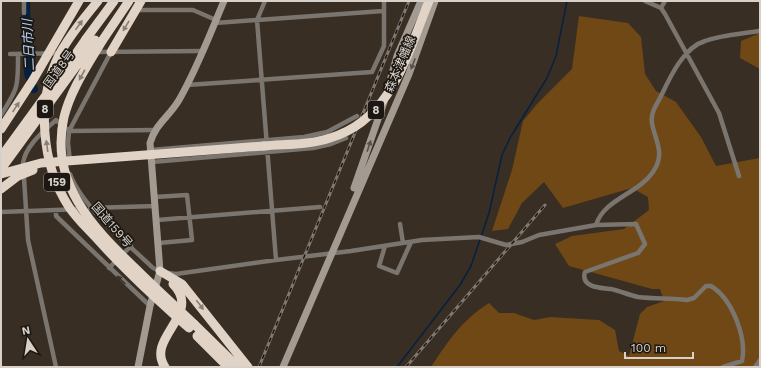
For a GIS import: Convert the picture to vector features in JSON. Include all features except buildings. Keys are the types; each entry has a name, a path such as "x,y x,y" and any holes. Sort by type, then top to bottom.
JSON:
{"highway":[{"path":"1,129 49,54 79,1"},
{"name":"国道159号","path":"98,1 79,24 59,55 48,89 45,116 49,159 58,186 69,206 80,220 130,273 238,367"},
{"name":"国道8号","path":"94,40 114,1"},
{"name":"国道8号","path":"1,169 10,151 72,65 94,40 122,1"},
{"name":"国道159号","path":"129,1 94,40 64,118 62,152 68,182 86,216 102,235 191,326 228,367"},
{"path":"111,52 142,1"},
{"name":"8","path":"1,189 18,176 32,170 69,164 329,139 356,127 372,115 391,90 429,1"},
{"name":"国道8号","path":"1,157 10,151"},
{"name":"8","path":"1,174 41,163 69,164"},
{"path":"160,271 179,290 183,306 163,345 161,358 166,367"},
{"path":"160,271 182,284 237,356 248,367"}],"main road":[{"path":"138,367 150,306 160,271 150,143 154,130 172,110 187,86 224,1"},
{"name":"森本津幡線","path":"344,223 385,99 397,56 421,1"},
{"name":"森本津幡線","path":"283,367 396,99 409,74 436,1"}],"street":[{"path":"24,1 24,13"},
{"path":"265,1 257,20 276,260"},
{"path":"187,86 372,72 384,46 384,1"},
{"path":"645,1 662,8 686,55 719,113 740,176"},
{"path":"662,8 664,1"},
{"path":"136,10 193,10 216,21 257,20 383,11"},
{"path":"408,31 426,31"},
{"path":"596,225 603,210 632,190 653,172 658,162 659,153 658,140 652,123 652,117 669,80 686,55 703,41 759,31"},
{"path":"111,52 69,130 69,164 72,180 92,208 153,268 176,274 411,242 482,238 506,245 522,242 539,235 596,225 636,224 645,244 638,253 585,272 584,275 586,281 595,288 610,289 639,297 687,300 694,298 706,286 711,286 720,293 740,328 744,343 742,361 723,367"},
{"path":"10,54 202,52"},
{"path":"1,115 16,92 18,82 18,54"},
{"path":"385,99 396,99"},
{"path":"151,156 231,154 304,138 335,128 357,116"},
{"path":"23,163 25,155 40,134 56,120 69,130 154,130"},
{"path":"335,128 339,141"},
{"path":"151,156 231,144 318,147 346,138"},
{"path":"24,178 28,240 56,367"},
{"path":"155,197 188,195 190,217 192,240 159,243"},
{"path":"1,212 156,206"},
{"path":"157,220 320,207"},
{"path":"56,211 56,216 150,306"},
{"path":"400,224 402,243"},
{"path":"385,246 379,266 397,273 411,242"},
{"path":"109,268 131,246"},
{"path":"755,367 760,360"}],"shaded area":[{"path":"579,16 628,23 641,37 645,74 656,91 676,102 701,137 716,166 760,158 760,367 431,367 463,324 489,303 499,313 514,313 534,320 550,317 599,320 615,330 619,351 629,356 640,314 647,307 664,301 660,289 652,289 569,266 555,244 572,236 624,229 649,210 648,197 632,188 563,208 544,182 522,203 508,229 492,231 512,170 523,121 537,104 572,69"},
{"path":"760,33 760,69 740,58 741,41"}],"waterway":[{"name":"二日市川","path":"26,1 28,74 34,89"},
{"path":"397,367 460,285 471,266 489,213 502,155 510,138 547,78 556,56 567,1"}],"railway":[{"path":"259,367 409,1"},
{"path":"406,367 545,205"}]}
